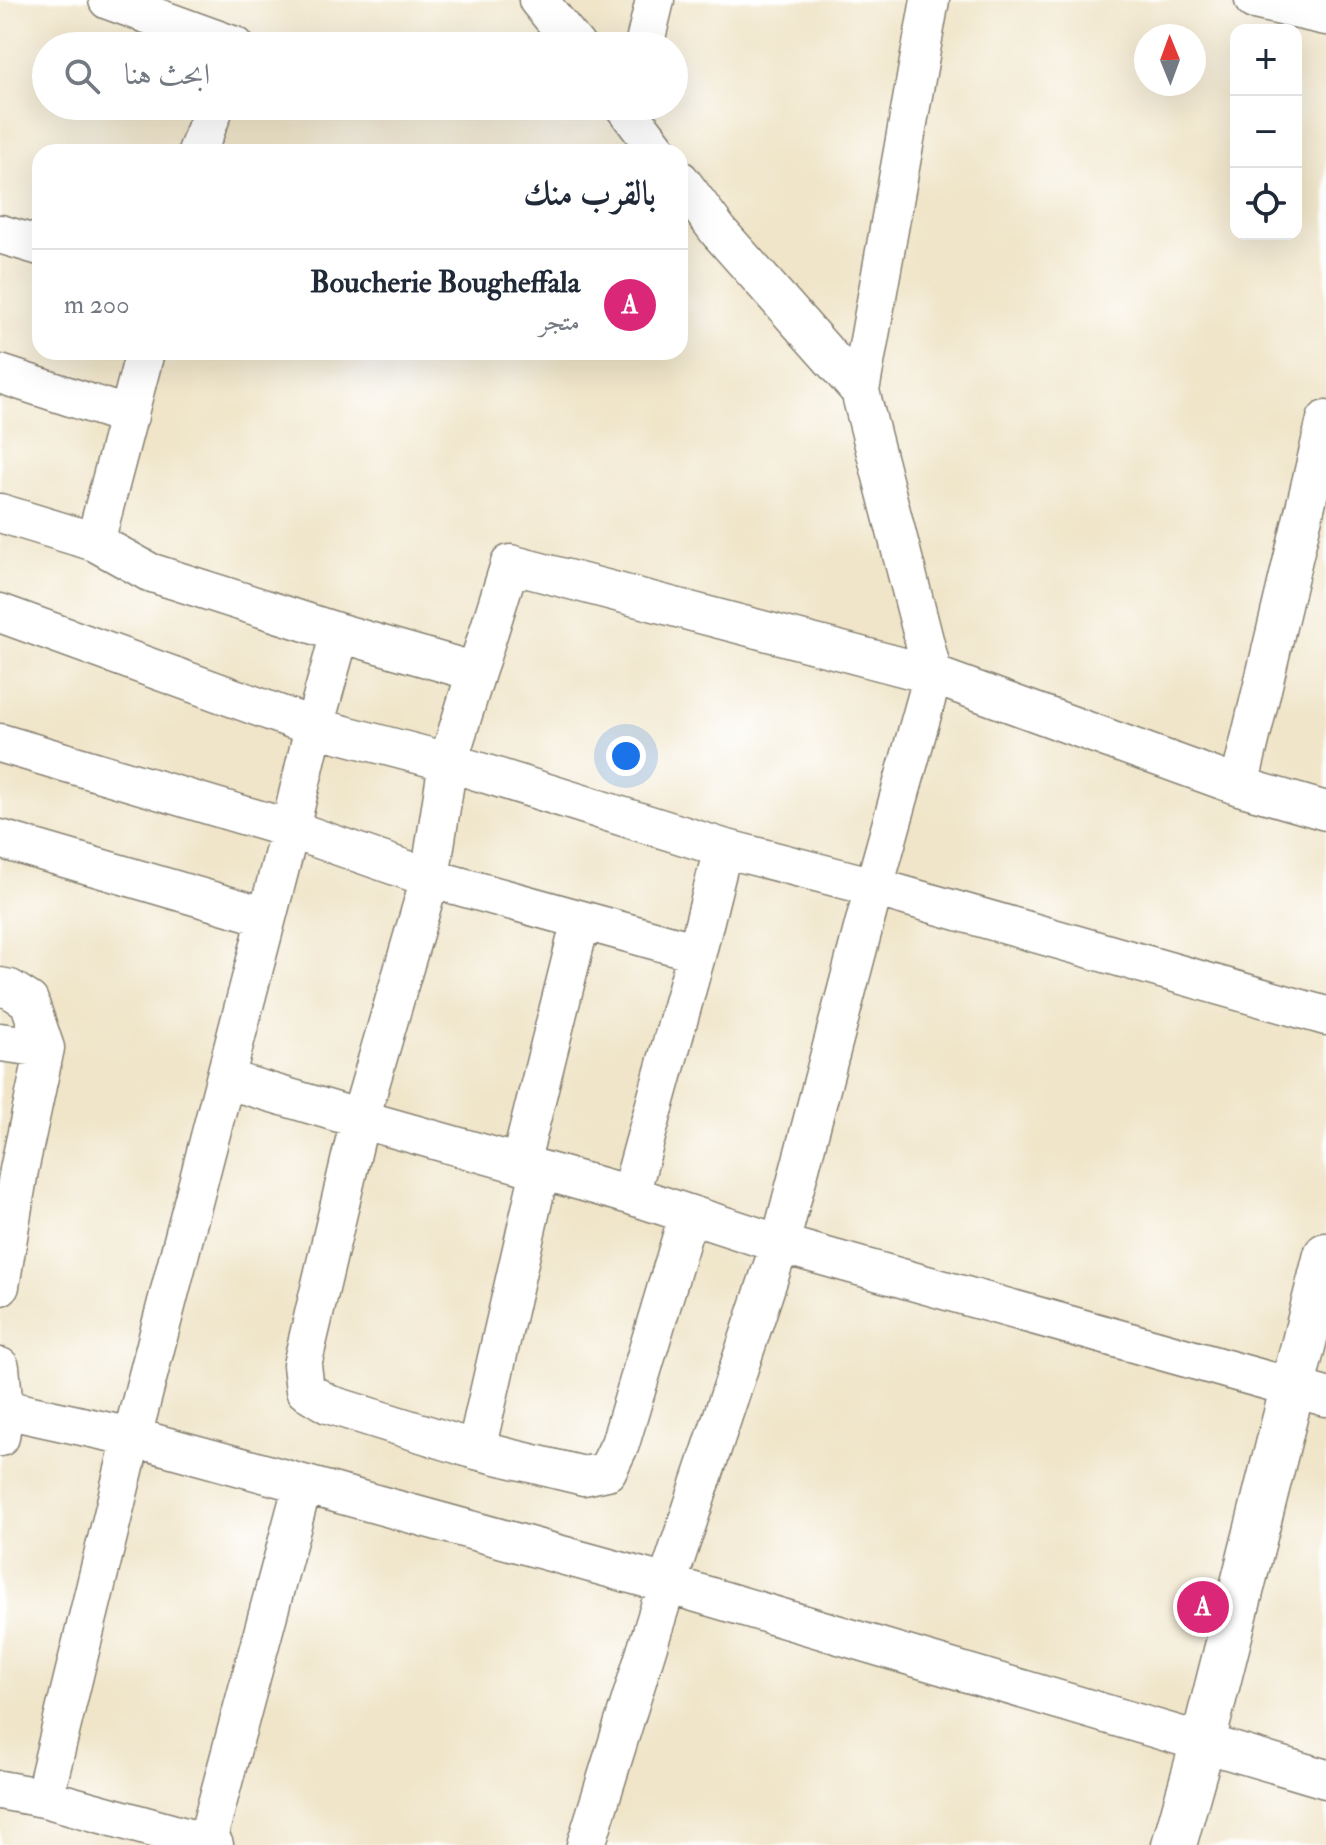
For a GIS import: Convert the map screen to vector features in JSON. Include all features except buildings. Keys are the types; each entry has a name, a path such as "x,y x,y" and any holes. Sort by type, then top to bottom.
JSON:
{"main road":[{"path":"1174,1845 1308,1392 1326,1255"}],"street":[{"path":"108,0 196,32"},
{"path":"538,0 564,32"},
{"path":"647,32 655,0"},
{"path":"586,1845 667,1584 780,1244 933,675 860,391 930,0"},
{"path":"1254,0 1326,16"},
{"path":"200,144 210,120"},
{"path":"636,120 653,144"},
{"path":"688,191 719,232 860,391"},
{"path":"0,234 32,244"},
{"path":"95,542 143,360"},
{"path":"0,374 129,416"},
{"path":"1239,786 1326,420"},
{"path":"0,513 95,542 149,572 340,633 476,672"},
{"path":"688,1216 620,1444 607,1471 584,1476 476,1450 328,1404 305,1390 302,1365 360,1119 430,878 448,762 510,564 933,675 1239,786 1326,811"},
{"path":"0,613 314,727 448,762 723,848 874,887 1326,1016"},
{"path":"44,1798 132,1437 340,633"},
{"path":"0,743 290,829 430,878 697,952"},
{"path":"0,839 267,917"},
{"path":"630,1195 723,848"},
{"path":"476,1450 581,920"},
{"path":"0,987 10,989 29,1001 45,1048 19,1170 0,1286"},
{"path":"0,1042 45,1048"},
{"path":"225,1079 630,1195 780,1244 1308,1392"},
{"path":"0,1367 2,1423 132,1437 667,1584 1326,1779"},
{"path":"0,1790 44,1798 209,1844 303,1484"}],"place":[{"name":"Boucherie Bougheffala","path":"1203,1607"}]}
